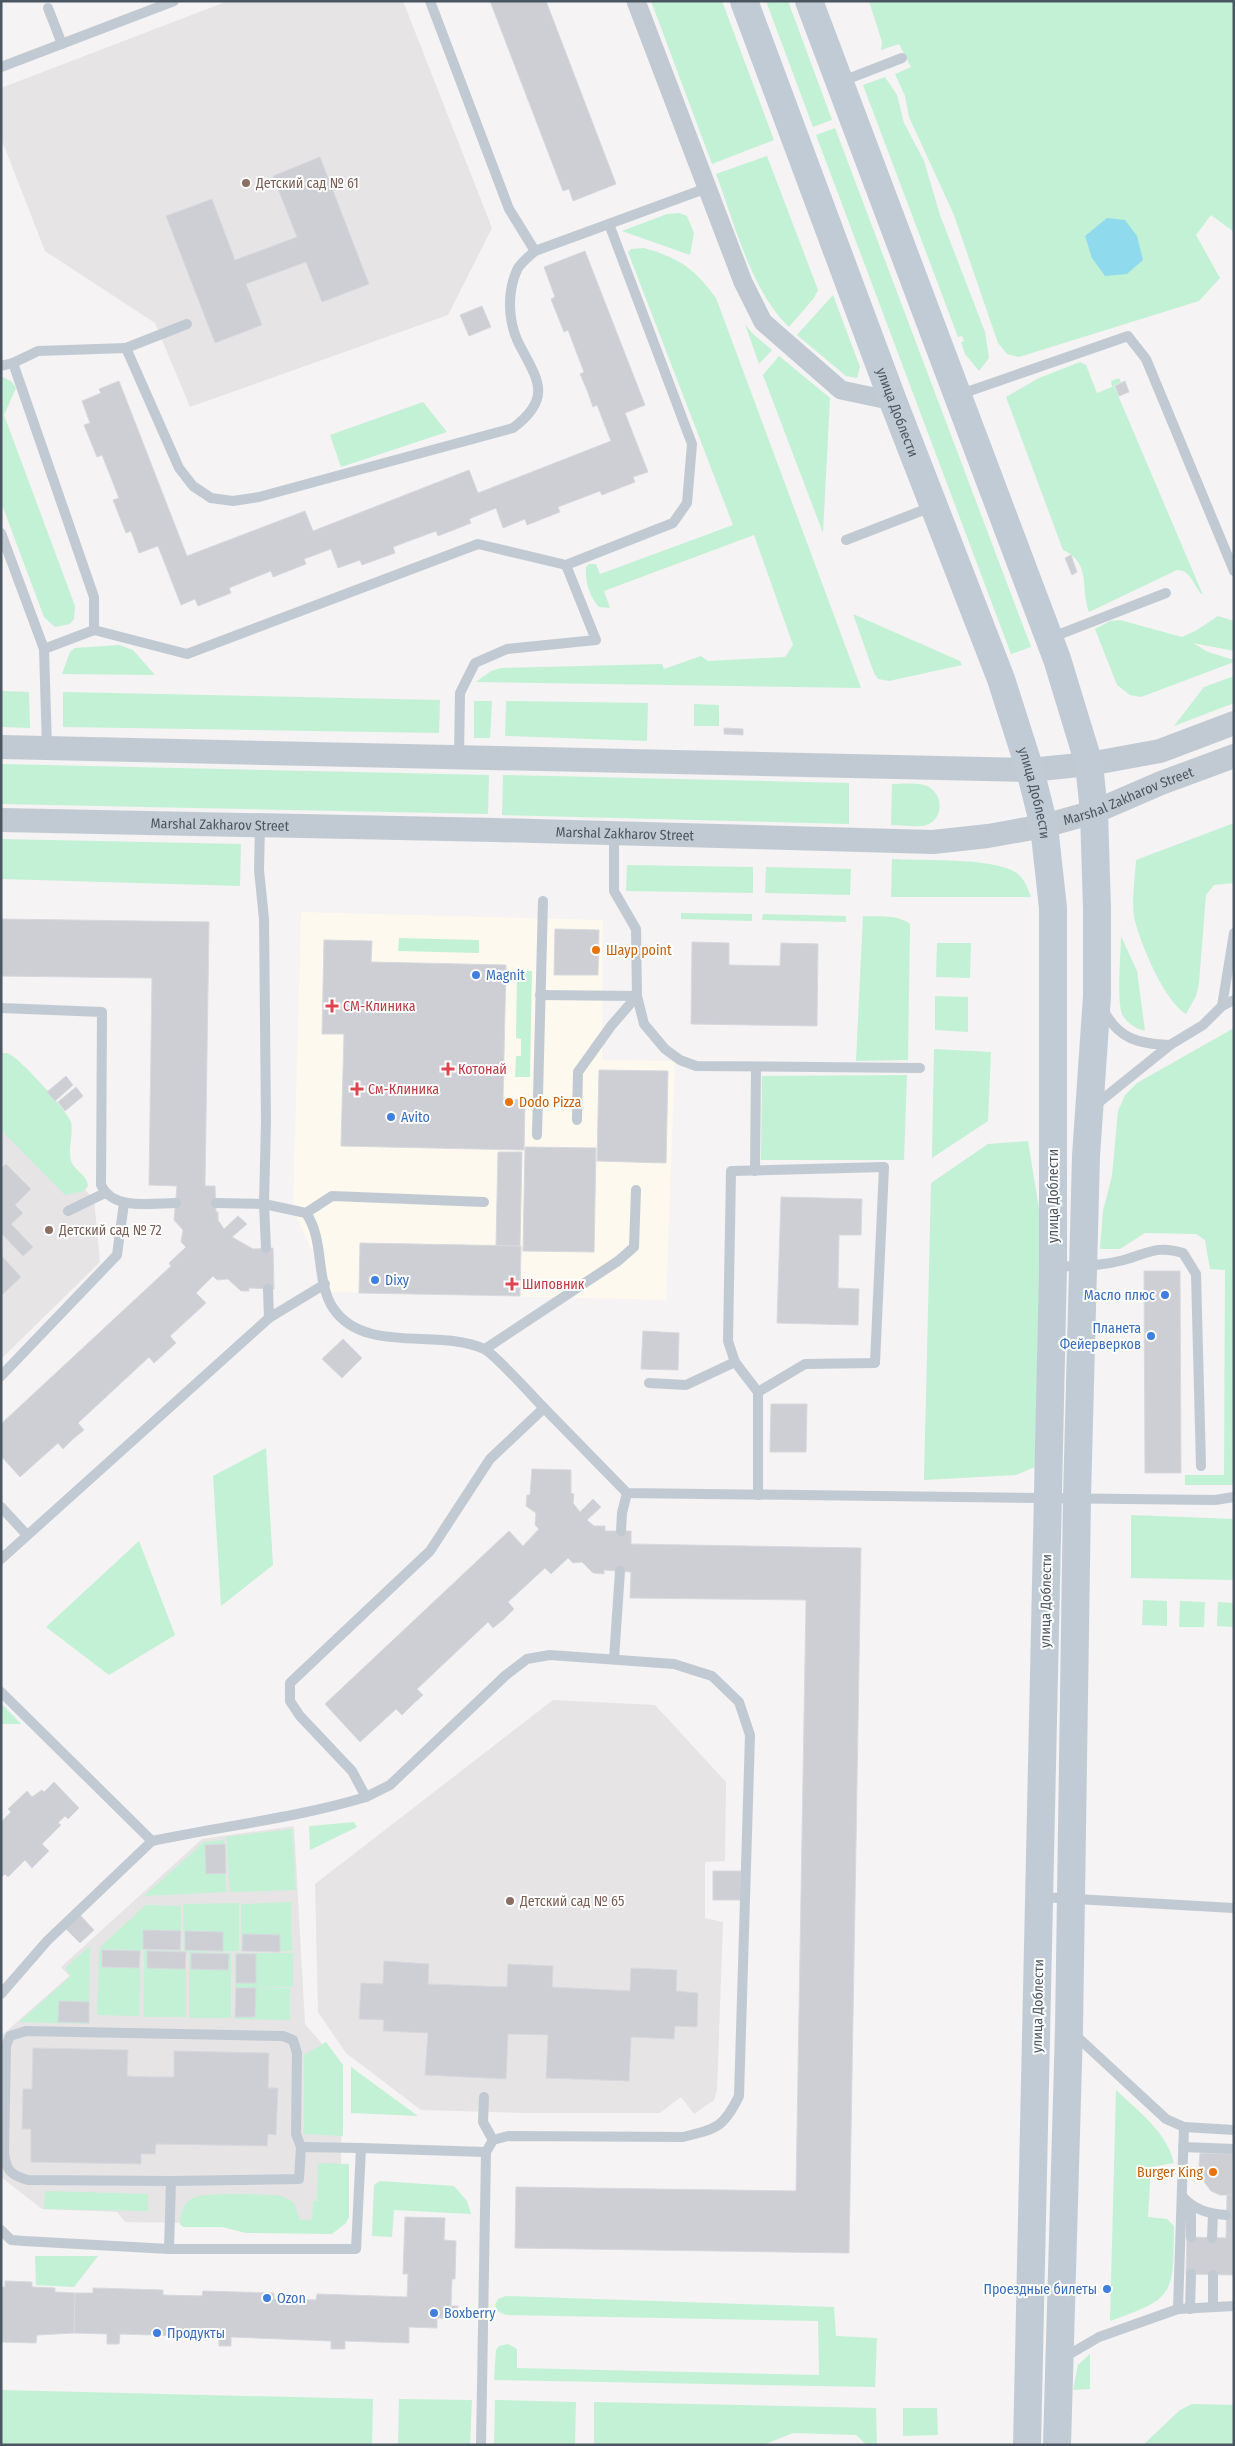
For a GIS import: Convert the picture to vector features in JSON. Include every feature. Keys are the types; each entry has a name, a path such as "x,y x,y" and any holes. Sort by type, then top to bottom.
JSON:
{"main road":[{"name":"улица Доблести","path":"744,1 893,401 1000,679 1030,770 1044,826 1053,908 1053,1266 1027,2445"},
{"path":"809,1 1049,638 1089,764 1094,812 1098,909 1097,996 1089,1110 1077,1497 1069,2029 1057,2445"}],"street":[{"path":"636,1 743,282 764,322 841,390 893,401"},
{"path":"1,747 1030,770 1089,764 1160,751 1234,723"},
{"name":"Marshal Zakharov Street","path":"1,820 933,842 988,836 1044,826 1094,812 1161,783 1234,756"}],"lane":[{"path":"1,67 174,1"},
{"path":"430,1 509,210 535,251"},
{"path":"48,8 62,44"},
{"path":"839,82 902,58"},
{"path":"126,348 179,468 192,486 210,498 233,501 259,497 513,428 528,416 537,402 538,383 515,333 511,318 510,293 517,268 535,251 707,188"},
{"path":"44,649 94,630 188,654 478,544 566,565 673,523 687,503 692,444 609,224"},
{"path":"1,366 13,363 38,351 126,348 186,324"},
{"path":"957,395 1128,336 1146,359 1234,571"},
{"path":"13,363 94,597 94,630"},
{"path":"846,540 934,506"},
{"path":"1,533 44,649 47,748"},
{"path":"459,758 460,692 475,663 507,649 596,640 566,565"},
{"path":"1049,638 1166,593"},
{"path":"260,826 259,870 264,919 266,1112 264,1204 266,1248"},
{"path":"614,833 614,892 636,928 637,996 644,1024 665,1049 680,1060 696,1066 920,1068"},
{"path":"537,1135 543,900"},
{"path":"1222,1006 1234,933"},
{"path":"540,995 637,996"},
{"path":"577,1120 578,1072 611,1026 637,996"},
{"path":"1097,996 1110,1022 1127,1036 1146,1044 1170,1045"},
{"path":"1089,1110 1170,1045 1203,1025 1222,1006 1234,1000"},
{"path":"1,1008 102,1012 101,1184 105,1193 124,1203 176,1203"},
{"path":"755,1171 756,1067"},
{"path":"758,1392 806,1364 875,1363 884,1167 731,1172 728,1341 735,1362 758,1392 758,1495"},
{"path":"485,1349 618,1261 634,1247 636,1190"},
{"path":"68,1212 105,1193"},
{"path":"306,1213 332,1196 484,1202"},
{"path":"1,1376 117,1255 124,1203"},
{"path":"216,1203 264,1204 306,1213 313,1223 325,1284 333,1308 351,1325 383,1337 457,1341 485,1349 627,1493 1215,1500 1234,1497"},
{"path":"1053,1266 1084,1267 1124,1260 1150,1250 1168,1248 1183,1253 1196,1274 1201,1466"},
{"path":"1,1559 269,1318 325,1284"},
{"path":"268,1289 269,1318"},
{"path":"649,1383 686,1385 735,1362"},
{"path":"366,1797 352,1771 300,1716 290,1700 290,1684 430,1551 490,1459 544,1408"},
{"path":"622,1531 622,1513 627,1493"},
{"path":"1,1507 27,1535"},
{"path":"614,1659 620,1571"},
{"path":"1,1994 46,1941 152,1841 216,1827 304,1814 366,1797 390,1785 506,1675 527,1659 550,1655 674,1664 712,1676 739,1702 750,1735 739,2096 728,2117 711,2131 683,2137 508,2136 493,2140 486,2152 481,2445"},
{"path":"1,1692 152,1841"},
{"path":"1040,1897 1233,1908"},
{"path":"1069,2029 1166,2119 1184,2127 1234,2130"},
{"path":"26,2031 282,2036 293,2040 297,2053 296,2134 301,2147 299,2178 171,2181 28,2180 14,2176 6,2168 4,2153 6,2046 10,2036 26,2031"},
{"path":"484,2097 483,2122 493,2140"},
{"path":"1178,2309 1184,2127"},
{"path":"301,2147 486,2152"},
{"path":"1184,2147 1234,2149"},
{"path":"1,2230 11,2240 169,2249 356,2249 360,2148"},
{"path":"169,2249 171,2181"},
{"path":"1182,2196 1190,2206 1213,2214 1226,2215"},
{"path":"1190,2206 1191,2237"},
{"path":"1212,2238 1213,2214"},
{"path":"1190,2309 1191,2274"},
{"path":"1212,2274 1213,2307"},
{"path":"1060,2360 1095,2338 1178,2309 1234,2306"}],"shaded area":[{"name":"Детский сад № 61","path":"228,1 403,1 492,228 448,315 190,407 155,323 45,251 1,138 1,88"},
{"path":"301,912 603,920 602,1060 675,1061 666,1300 332,1292 293,1210"},
{"name":"Детский сад № 72","path":"1,1103 94,1199 100,1262 1,1359"},
{"name":"Детский сад № 65","path":"553,1700 655,1705 726,1782 725,1861 705,1862 705,1918 723,1922 717,2090 714,2100 694,2114 681,2097 660,2113 527,2113 421,2110 346,2053 318,2012 315,1884"},
{"path":"294,1826 305,2024 342,2067 341,2171 325,2225 125,2222 117,2212 42,2209 1,2177 1,2036 69,1976 61,1967 202,1839"}],"green space":[{"path":"651,1 722,1 774,140 712,164"},
{"path":"766,1 788,1 832,120 813,127"},
{"path":"869,1 1234,1 1234,232 1211,215 1196,235 1220,278 1199,301 1019,357 1007,354 998,343 954,215 909,117 905,96 895,74 911,67 899,44 881,50 882,42"},
{"path":"885,77 897,95 904,123 924,161 940,215 985,332 989,358 979,371 965,354 961,342 964,341 962,336 958,337 863,85"},
{"path":"835,128 1031,647 1011,654 816,135"},
{"path":"767,156 818,290 814,298 789,327 764,295 754,276 737,235 716,174"},
{"path":"679,213 687,216 694,233 690,255 622,231 667,214"},
{"path":"644,248 667,256 685,266 700,279 716,298 861,688 476,682 491,671 501,668 662,664 664,669 701,656 708,661 785,657 793,645 754,535 604,591 610,608 599,607 590,593 586,572 586,567 589,564 596,564 600,574 733,525 628,252 631,249"},
{"path":"833,295 860,367 857,378 846,376 797,335"},
{"path":"745,324 752,333 772,350 759,364"},
{"path":"779,356 830,398 823,533 763,375"},
{"path":"1080,362 1086,365 1097,393 1112,387 1111,381 1119,378 1121,382 1114,386 1203,595 1186,573 1177,570 1089,612 1086,603 1082,569 1072,555 1063,550 1006,397 1039,378"},
{"path":"1,376 12,382 16,388 4,415 75,606 74,619 70,624 55,627 44,617 1,502"},
{"path":"423,402 447,432 341,467 330,435"},
{"path":"853,614 960,661 962,665 889,681 878,679 874,673"},
{"path":"1218,616 1234,621 1234,651 1193,643 1208,652 1234,660 1234,662 1141,697 1130,695 1117,685 1095,629 1110,621 1120,620 1182,637 1197,630"},
{"path":"119,645 133,650 155,675 62,674 70,652 75,648"},
{"path":"1234,676 1234,703 1174,726 1204,687"},
{"path":"1,691 29,692 30,728 1,727"},
{"path":"63,692 440,700 439,733 63,727"},
{"path":"474,701 492,701 490,738 474,738"},
{"path":"506,701 648,703 647,741 505,736"},
{"path":"694,704 719,705 719,726 694,726"},
{"path":"1,764 489,775 488,814 1,804"},
{"path":"503,775 849,783 849,824 502,815"},
{"path":"892,784 919,784 932,789 939,800 940,806 939,812 932,822 922,826 891,825"},
{"path":"1234,823 1234,883 1214,885 1206,895 1199,983 1196,996 1186,1014 1178,1008 1162,986 1148,958 1138,931 1133,907 1136,860"},
{"path":"1,839 241,844 240,886 1,879"},
{"path":"892,859 977,862 994,865 1018,874 1026,885 1031,897 891,897"},
{"path":"627,865 753,867 753,893 626,891"},
{"path":"766,867 851,869 850,895 765,893"},
{"path":"681,913 752,914 752,921 681,919"},
{"path":"763,914 846,916 846,922 762,920"},
{"path":"863,916 894,917 910,924 908,1060 856,1061"},
{"path":"1121,936 1137,971 1145,1031 1130,1024 1123,1016 1121,1010 1119,990"},
{"path":"399,938 479,940 479,953 398,951"},
{"path":"937,943 971,943 970,978 936,977"},
{"path":"517,970 532,971 530,1077 515,1077 516,1056 521,1056 521,1039 516,1038"},
{"path":"935,996 968,997 968,1032 935,1030"},
{"path":"1234,1028 1234,1485 1185,1485 1185,1475 1224,1475 1225,1270 1210,1269 1205,1240 1196,1234 1145,1233 1120,1249 1100,1249 1103,1211 1112,1176 1118,1111 1125,1095 1137,1083"},
{"path":"934,1049 991,1052 988,1121 932,1158"},
{"path":"1,1053 9,1054 23,1065 53,1097 68,1117 72,1127 71,1160 87,1182 88,1186 84,1191 65,1195 1,1130"},
{"path":"907,1075 904,1160 761,1160 762,1076"},
{"path":"1028,1141 1040,1215 1035,1467 1016,1475 924,1480 931,1183 988,1144"},
{"path":"266,1448 273,1565 221,1606 213,1476"},
{"path":"1131,1515 1234,1519 1234,1580 1131,1578"},
{"path":"139,1541 175,1635 109,1675 46,1627"},
{"path":"1143,1600 1167,1601 1167,1626 1142,1625"},
{"path":"1180,1601 1205,1602 1204,1627 1179,1627"},
{"path":"1218,1602 1234,1603 1234,1627 1217,1626"},
{"path":"1,1703 21,1724 1,1724"},
{"path":"354,1822 357,1827 310,1850 309,1827"},
{"path":"292,1829 296,1890 230,1892 226,1837"},
{"path":"224,1840 226,1892 144,1896 204,1842"},
{"path":"291,1902 292,1951 241,1951 241,1904"},
{"path":"239,1903 239,1951 186,1952 186,2017 144,2017 144,1951 184,1952 183,1904"},
{"path":"146,1905 181,1906 181,1951 98,1949"},
{"path":"90,1946 89,2024 19,2022 71,1976 65,1968"},
{"path":"99,1950 141,1950 139,2016 97,2015"},
{"path":"189,1952 231,1953 231,2018 189,2018"},
{"path":"235,1953 293,1953 293,1987 246,1987 290,1988 290,2020 235,2019"},
{"path":"326,2042 343,2065 343,2136 304,2134 304,2055"},
{"path":"351,2067 418,2116 351,2113"},
{"path":"1116,2090 1151,2123 1165,2141 1170,2152 1174,2163 1151,2167 1148,2217 1167,2219 1174,2226 1174,2249 1171,2280 1159,2299 1148,2306 1110,2321"},
{"path":"318,2163 349,2164 349,2217 346,2223 332,2234 246,2233 222,2227 183,2227 180,2224 183,2209 190,2200 199,2196 222,2194 281,2196 294,2203 300,2220 312,2220 313,2201 317,2201"},
{"path":"380,2181 454,2186 467,2201 471,2214 394,2210 392,2237 372,2236 374,2185"},
{"path":"45,2191 148,2194 148,2211 44,2209"},
{"path":"35,2256 98,2256 74,2287 36,2285"},
{"path":"506,2296 834,2307 836,2336 877,2338 875,2387 494,2380 496,2350 499,2346 508,2344 517,2349 517,2368 819,2375 818,2321 506,2315 497,2311 495,2305 498,2299"},
{"path":"1090,2354 1090,2389 1073,2390 1078,2365"},
{"path":"1,2390 373,2399 372,2445 1,2445"},
{"path":"399,2399 472,2400 470,2445 398,2445"},
{"path":"495,2400 576,2402 575,2445 494,2445"},
{"path":"594,2402 876,2408 877,2445 867,2445 856,2435 793,2433 763,2445 594,2445"},
{"path":"1192,2404 1234,2405 1234,2445 1143,2445 1180,2410"},
{"path":"903,2408 937,2408 938,2435 903,2436"}],"water":[{"path":"1107,218 1125,220 1137,236 1143,260 1127,274 1105,276 1092,258 1085,236"}],"building":[{"path":"490,1 546,1 616,184 573,201 569,189 563,191"},
{"path":"320,157 369,284 322,302 306,262 246,284 262,325 215,343 166,216 212,199 235,260 297,237 273,176"},
{"path":"585,251 645,405 625,413 648,472 633,477 635,482 602,495 600,491 558,507 560,512 527,525 525,519 503,528 496,508 469,519 471,523 438,536 436,531 393,547 395,553 362,565 360,560 338,568 331,549 304,559 306,564 273,577 271,571 229,588 231,593 198,606 195,599 181,605 158,546 139,553 131,531 126,533 113,500 119,498 102,455 97,457 84,425 90,423 82,401 101,393 99,389 119,381 187,556 305,511 313,531 469,470 478,493 611,441 597,405 593,407 580,374 584,372 568,330 564,332 551,299 555,297 544,267"},
{"path":"482,306 491,327 469,336 460,315"},
{"path":"1125,381 1129,392 1119,396 1115,386"},
{"path":"1071,555 1077,572 1072,575 1065,558"},
{"path":"724,728 743,729 743,735 724,734"},
{"path":"1,919 209,922 205,1186 215,1186 216,1212 218,1212 218,1220 224,1229 238,1216 247,1224 232,1237 253,1249 273,1248 274,1289 249,1288 249,1291 241,1291 228,1279 217,1280 213,1276 196,1293 206,1303 170,1336 176,1343 154,1363 149,1357 78,1423 84,1430 63,1449 58,1443 20,1477 1,1456 1,1424 171,1266 169,1263 186,1247 181,1242 183,1230 174,1220 177,1186 149,1185 152,978 1,976"},
{"path":"555,929 599,930 598,975 554,975"},
{"path":"324,940 372,941 371,962 506,965 503,1099 525,1100 524,1150 341,1146 344,1034 322,1034"},
{"path":"692,942 729,943 729,965 780,966 781,943 818,944 817,1026 691,1024"},
{"path":"599,1070 668,1071 666,1163 597,1161"},
{"path":"66,1076 73,1085 55,1101 47,1092"},
{"path":"76,1087 83,1096 65,1111 58,1102"},
{"path":"525,1147 596,1148 594,1252 523,1251"},
{"path":"498,1152 522,1152 520,1246 496,1246"},
{"path":"6,1164 31,1189 15,1205 23,1213 11,1224 33,1247 23,1256 1,1233 1,1168"},
{"path":"781,1197 862,1199 861,1235 839,1235 838,1288 859,1289 858,1325 777,1323"},
{"path":"360,1243 521,1246 520,1296 359,1293"},
{"path":"1,1255 21,1277 1,1296"},
{"path":"1144,1271 1180,1271 1181,1473 1145,1473"},
{"path":"643,1331 679,1333 678,1370 641,1369"},
{"path":"343,1339 362,1358 342,1378 322,1359"},
{"path":"771,1404 807,1404 806,1452 770,1452"},
{"path":"532,1469 571,1470 571,1493 574,1494 573,1503 580,1512 593,1499 601,1507 587,1520 594,1526 605,1526 605,1531 631,1531 631,1544 861,1548 849,2253 515,2248 516,2187 796,2191 806,1600 630,1598 631,1572 604,1570 604,1574 593,1573 582,1562 573,1563 568,1558 551,1574 545,1568 508,1602 514,1609 504,1619 493,1628 488,1622 417,1689 423,1695 402,1715 396,1709 360,1742 325,1704 509,1531 523,1546 539,1529 535,1525 536,1513 526,1506 527,1495 530,1495"},
{"path":"54,1782 79,1808 68,1819 65,1816 58,1823 61,1825 42,1844 49,1851 32,1868 25,1860 8,1877 5,1874 1,1878 1,1822 11,1812 8,1809 27,1791 32,1797 42,1790 44,1792"},
{"path":"225,1844 226,1873 206,1874 205,1845"},
{"path":"713,1871 741,1871 741,1900 713,1900"},
{"path":"80,1915 94,1930 80,1943 66,1929"},
{"path":"143,1930 181,1931 180,1950 143,1949"},
{"path":"185,1931 223,1932 223,1951 185,1950"},
{"path":"243,1934 280,1935 280,1952 242,1951"},
{"path":"102,1950 140,1951 139,1968 102,1967"},
{"path":"147,1951 186,1952 185,1969 147,1968"},
{"path":"191,1953 229,1954 228,1970 191,1969"},
{"path":"236,1954 256,1954 256,1983 236,1983"},
{"path":"384,1961 429,1964 428,1984 507,1987 508,1964 553,1966 552,1987 630,1991 631,1968 677,1970 676,1991 698,1993 697,2027 675,2026 674,2039 631,2037 629,2081 546,2078 548,2035 508,2034 506,2079 425,2075 428,2033 383,2031 384,2020 359,2019 361,1983 383,1984"},
{"path":"236,1988 256,1988 255,2017 235,2017"},
{"path":"59,2001 89,2002 89,2023 58,2022"},
{"path":"33,2048 128,2050 127,2076 151,2077 174,2077 174,2051 269,2053 268,2088 278,2088 276,2135 268,2134 267,2146 156,2144 155,2154 141,2154 141,2164 31,2162 31,2129 22,2129 23,2089 32,2089"},
{"path":"1200,2153 1234,2154 1234,2195 1220,2195 1211,2191 1205,2183 1199,2165"},
{"path":"1227,2195 1234,2195 1234,2275 1186,2274 1187,2237 1226,2238"},
{"path":"405,2217 445,2218 444,2240 456,2241 455,2279 452,2279 451,2306 458,2306 457,2319 437,2318 437,2328 409,2327 409,2343 345,2341 345,2349 331,2349 331,2341 231,2337 231,2346 219,2346 219,2337 120,2334 119,2344 107,2344 107,2334 74,2333 75,2293 93,2293 93,2288 163,2290 163,2295 202,2296 203,2291 274,2293 274,2299 316,2300 317,2294 407,2297 408,2274 403,2274"},
{"path":"5,2281 32,2282 32,2287 55,2288 55,2292 75,2293 74,2333 37,2335 36,2343 1,2342 1,2287 5,2287"}],"place":[{"name":"Детский сад № 61","path":"246,183"},
{"name":"Шаур point","path":"596,950"},
{"name":"Magnit","path":"476,975"},
{"name":"СМ-Клиника","path":"332,1006"},
{"name":"Котонай","path":"448,1069"},
{"name":"См-Клиника","path":"357,1089"},
{"name":"Dodo Pizza","path":"509,1102"},
{"name":"Avito","path":"391,1117"},
{"name":"Детский сад № 72","path":"49,1230"},
{"name":"Dixy","path":"375,1280"},
{"name":"Шиповник","path":"512,1284"},
{"name":"Масло плюс","path":"1165,1295"},
{"name":"Планета Фейерверков","path":"1151,1336"},
{"name":"Детский сад № 65","path":"510,1901"},
{"name":"Burger King","path":"1213,2172"},
{"name":"Проездные билеты","path":"1107,2289"},
{"name":"Ozon","path":"267,2298"},
{"name":"Boxberry","path":"434,2313"},
{"name":"Продукты","path":"157,2333"}]}
